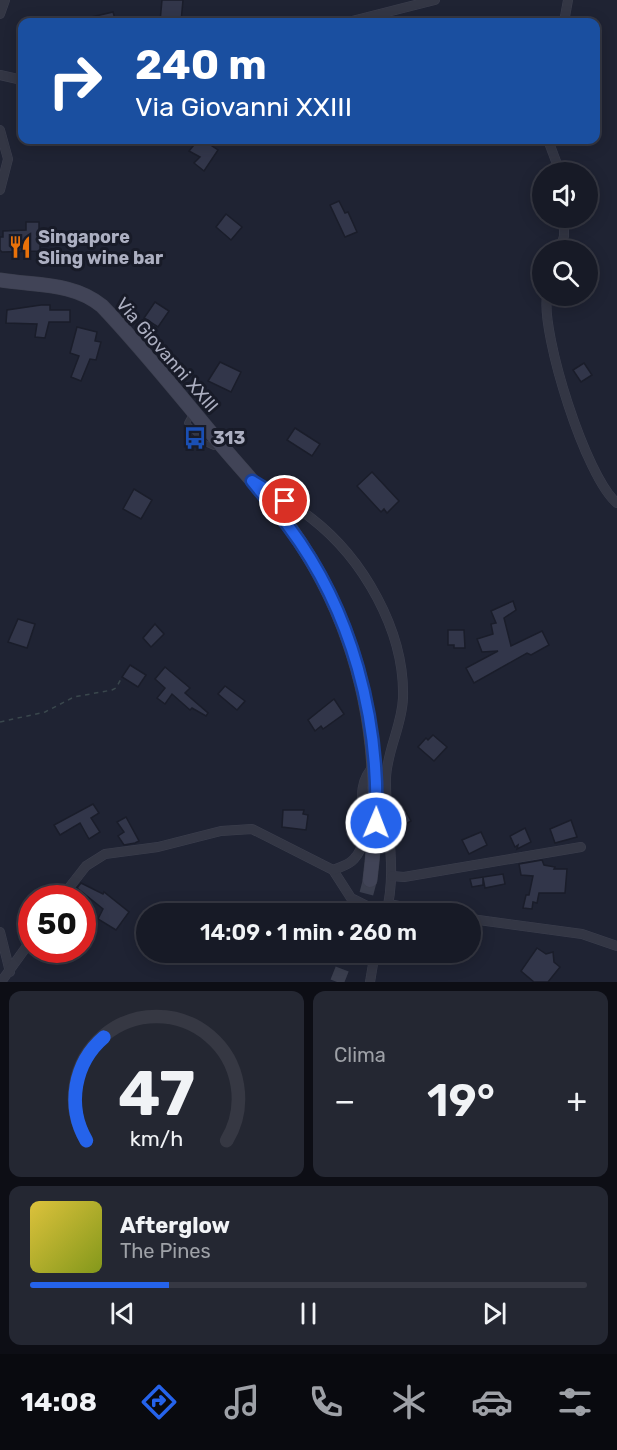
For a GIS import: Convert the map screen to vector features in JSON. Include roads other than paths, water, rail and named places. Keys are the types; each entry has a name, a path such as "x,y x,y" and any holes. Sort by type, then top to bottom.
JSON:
{"main road":[{"name":"Via Giovanni XXIII","path":"0,279 64,287 93,299 120,325 252,481 290,528 316,569 351,645 369,713 375,765 375,832 370,880"}],"street":[{"path":"0,14 5,0"},
{"path":"364,18 435,0"},
{"path":"565,18 568,0"},
{"path":"0,75 18,79"},
{"path":"0,130 8,159 0,190"},
{"path":"550,144 556,162"},
{"path":"546,306 569,408 595,475 617,503"},
{"name":"Via Giovanni XXIII","path":"252,481 302,510 327,531 369,583 387,616 396,648 403,697 400,724 387,770 386,795 392,876 387,903"},
{"path":"333,870 353,862 363,844 361,787 366,773 375,765"},
{"path":"71,885 86,866 105,854 158,847 221,831 252,829 333,870 351,898 366,903"},
{"path":"392,876 404,877 581,847"},
{"path":"481,920 582,933 617,945"},
{"path":"0,932 5,970"},
{"path":"1,982 5,970 18,955"},
{"path":"370,982 373,963"}],"tunnel":[{"path":"364,903 370,880"},
{"path":"337,982 345,963"}],"place":[{"name":"Singapore Sling wine bar","path":"20,247"},
{"name":"313","path":"195,438"}]}
